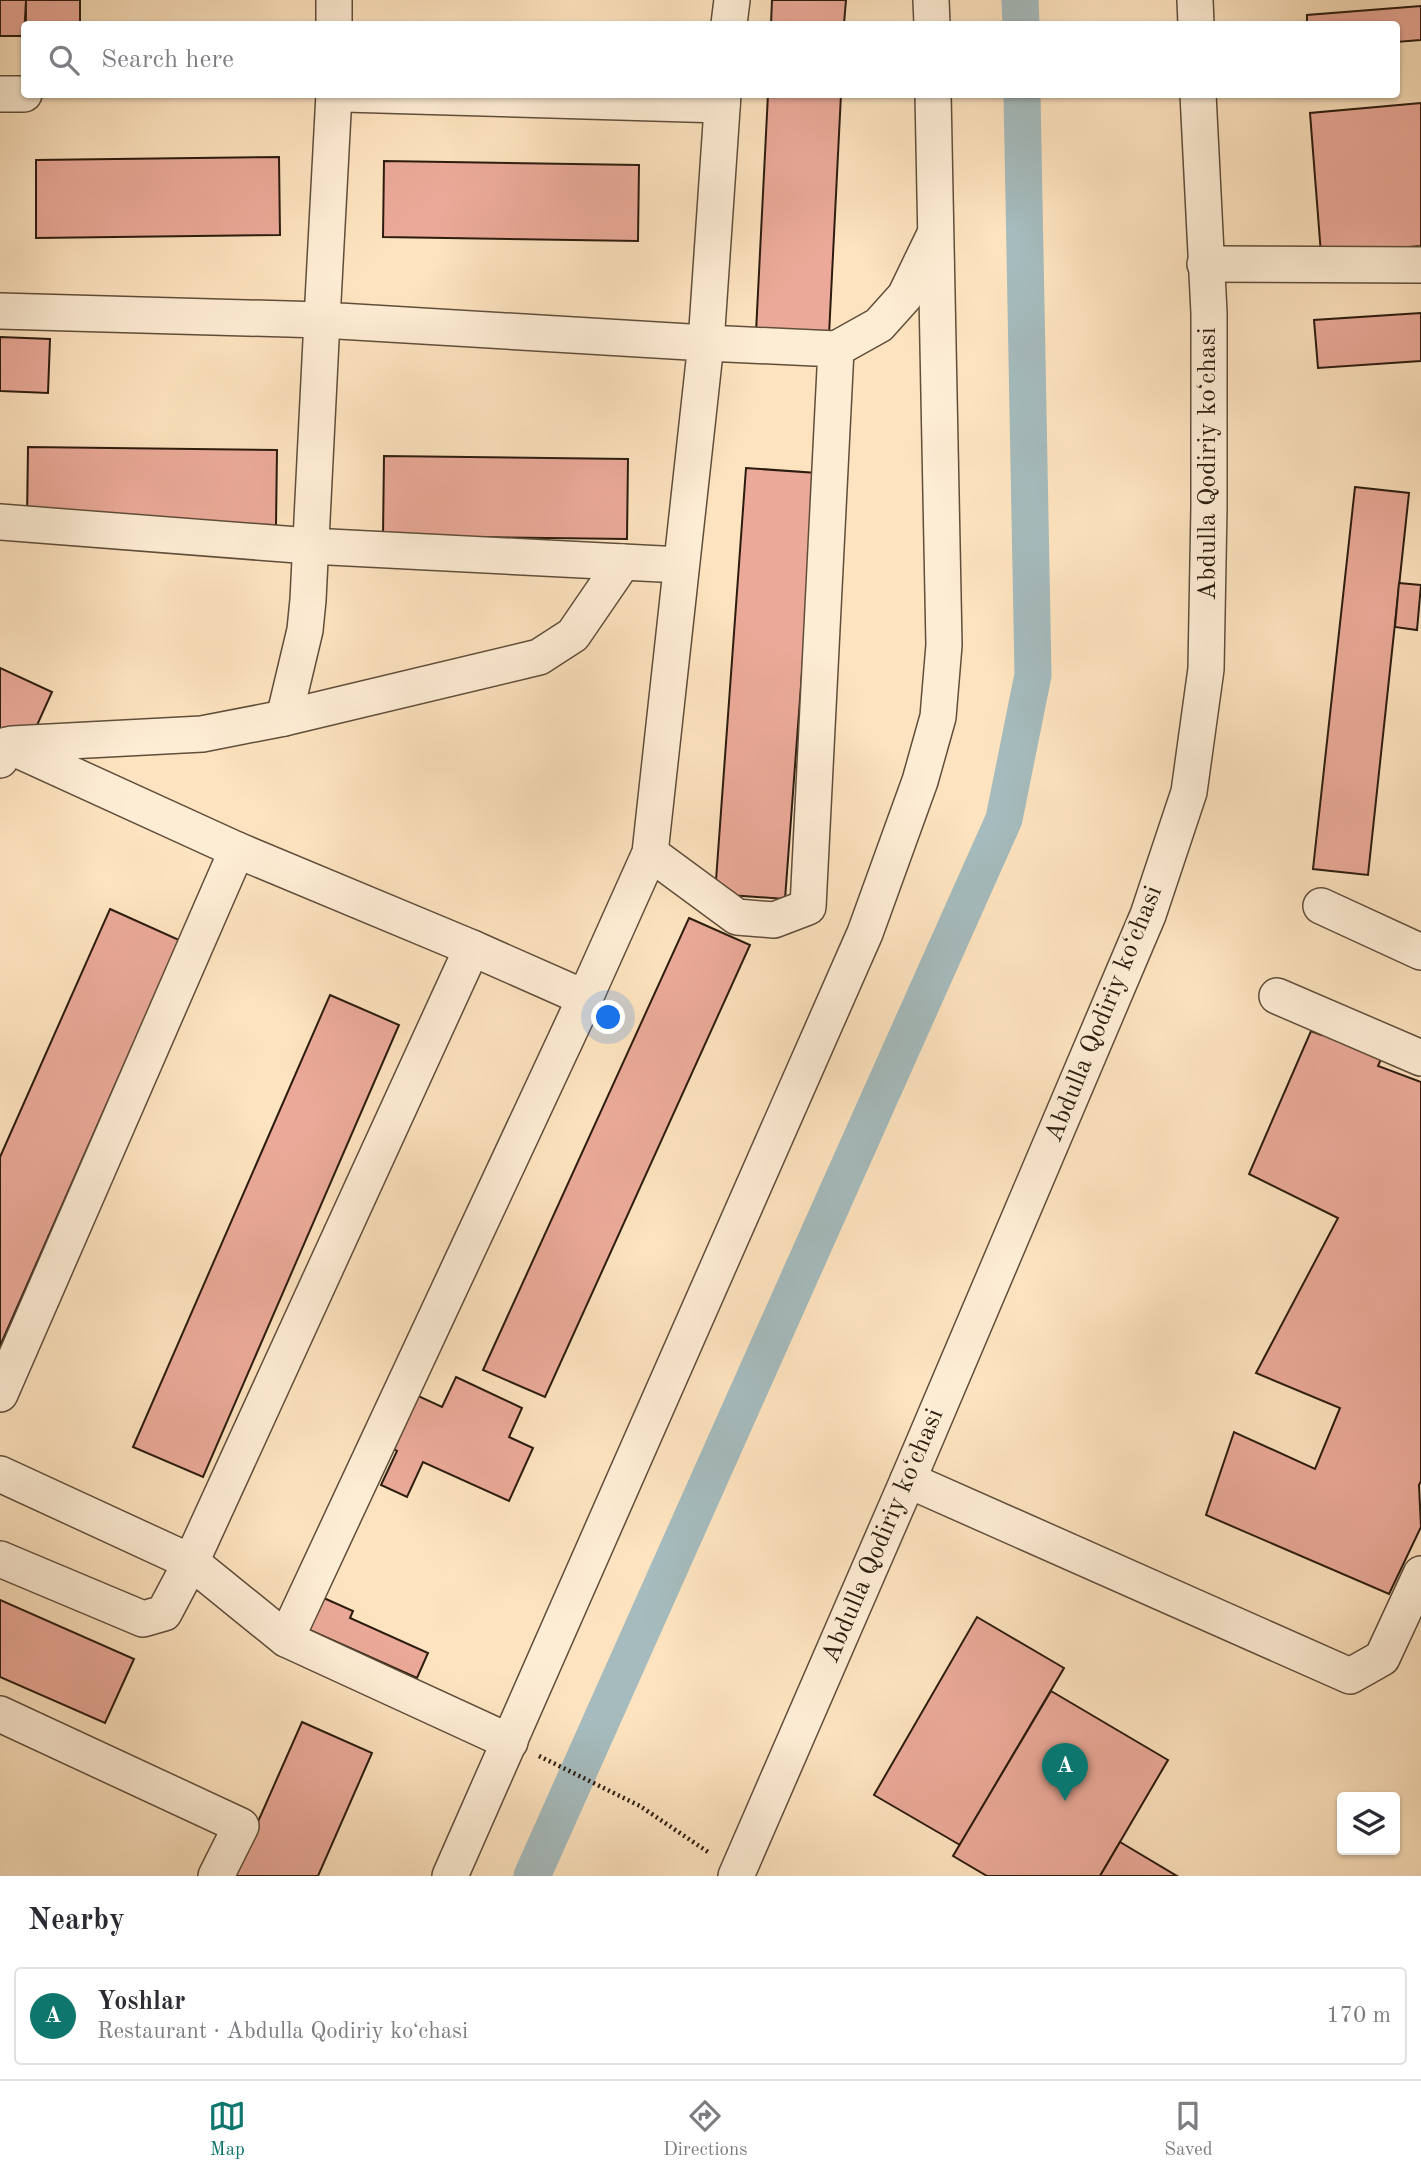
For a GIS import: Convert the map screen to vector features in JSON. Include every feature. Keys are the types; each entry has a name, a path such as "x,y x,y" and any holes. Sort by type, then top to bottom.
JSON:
{"street":[{"path":"334,0 334,21"},
{"path":"729,21 732,0"},
{"path":"931,0 932,21"},
{"path":"1195,0 1196,21"},
{"path":"0,94 21,94"},
{"path":"284,718 305,630 308,600 334,98"},
{"path":"286,1639 650,853 706,343 722,100 596,98"},
{"path":"450,1876 865,933 920,781 938,717 944,645 933,98"},
{"name":"Abdulla Qodiriy koʻchasi","path":"737,1874 1148,915 1189,792 1206,669 1209,479 1209,313 1198,98"},
{"path":"0,311 322,320 836,349 879,325 905,296 936,232"},
{"path":"1206,264 1421,265"},
{"path":"650,853 737,917 774,920 808,907 836,349"},
{"path":"0,522 310,546 681,565"},
{"path":"2,749 202,734 284,718 539,657 573,635 623,562"},
{"path":"2,749 585,998"},
{"path":"0,1394 237,850"},
{"path":"1321,906 1421,952"},
{"path":"0,1559 143,1619 164,1613 191,1562 472,948"},
{"path":"1277,996 1421,1058"},
{"path":"0,1474 191,1562 286,1639 510,1742"},
{"path":"908,1480 1350,1676 1382,1658 1421,1574"},
{"path":"0,1714 241,1825 216,1876"}],"path":[{"path":"510,1742 640,1806 737,1874"}],"building":[{"path":"0,0 26,0 21,36 0,36"},
{"path":"26,0 80,0 80,21 26,21"},
{"path":"772,0 846,0 844,21 771,21"},
{"path":"1421,6 1421,40 1400,42 1400,21 1307,21 1307,15"},
{"path":"768,98 841,98 829,335 756,332"},
{"path":"1421,103 1421,246 1321,254 1310,113"},
{"path":"279,157 280,235 36,238 36,160"},
{"path":"384,161 639,165 638,241 383,237"},
{"path":"1421,313 1421,361 1318,368 1314,320"},
{"path":"0,337 50,339 48,393 0,391"},
{"path":"28,447 277,450 276,525 27,521"},
{"path":"384,456 628,459 627,539 383,536"},
{"path":"746,468 817,473 785,899 715,894"},
{"path":"1355,487 1409,493 1368,875 1313,869"},
{"path":"1399,583 1421,585 1417,630 1395,627"},
{"path":"0,668 52,692 29,743 0,730"},
{"path":"110,909 179,940 0,1346 0,1157"},
{"path":"689,918 750,945 545,1397 483,1370"},
{"path":"330,995 399,1025 203,1477 133,1447"},
{"path":"1325,1025 1384,1052 1378,1066 1421,1082 1421,1527 1389,1594 1206,1515 1234,1432 1315,1469 1340,1408 1256,1373 1338,1218 1249,1174 1311,1031 1321,1035"},
{"path":"456,1377 522,1408 509,1437 533,1448 509,1501 423,1462 407,1497 381,1485 397,1451 390,1447 414,1394 442,1407"},
{"path":"317,1595 353,1611 350,1618 428,1653 417,1678 303,1627"},
{"path":"0,1600 134,1659 105,1723 0,1677"},
{"path":"977,1617 1064,1668 960,1845 874,1795"},
{"path":"1051,1691 1168,1760 1100,1876 987,1876 953,1856"},
{"path":"302,1722 372,1753 318,1876 234,1876"},
{"path":"1120,1842 1177,1876 1100,1876"}],"waterway":[{"path":"1020,0 1021,21"},
{"path":"532,1876 1004,819 1033,675 1022,98"}],"place":[{"name":"Yoshlar","path":"1065,1801"}]}
